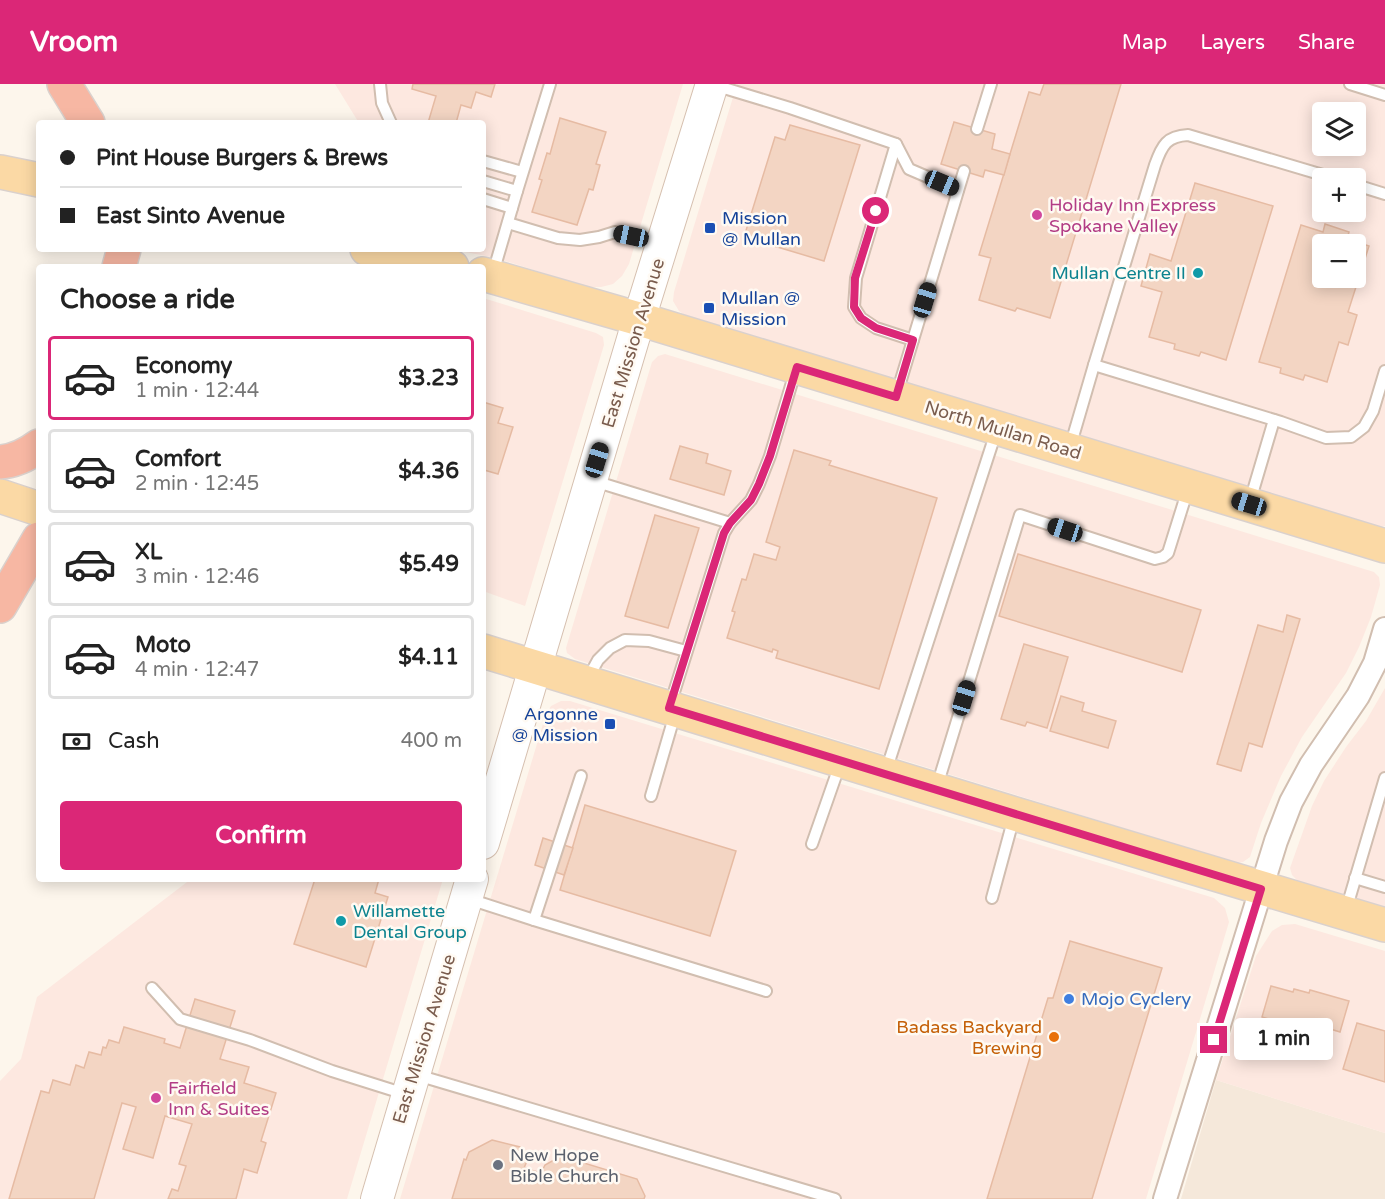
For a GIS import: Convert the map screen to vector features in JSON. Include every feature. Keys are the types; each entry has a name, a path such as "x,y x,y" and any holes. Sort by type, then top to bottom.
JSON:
{"highway":[{"path":"64,84 86,120"},
{"path":"0,462 14,461 36,448"},
{"path":"0,606 36,544"}],"main road":[{"path":"0,172 36,179"},
{"path":"381,252 438,264"},
{"name":"North Mullan Road","path":"488,275 1385,546"},
{"path":"0,496 36,508"},
{"path":"486,652 1385,925"}],"street":[{"name":"East Mission Avenue","path":"486,833 639,319 712,84"},
{"path":"1165,1199 1276,841 1291,802 1311,765 1358,696 1375,663 1384,634"},
{"name":"East Mission Avenue","path":"377,1199 469,889"}],"lane":[{"path":"380,84 382,103 390,120"},
{"path":"488,275 507,224 550,84"},
{"path":"712,84 896,144 909,169 958,190"},
{"path":"977,129 991,84"},
{"path":"1350,84 1385,94"},
{"path":"1069,450 1160,150 1176,135 1188,135 1312,172"},
{"path":"896,144 855,278 854,307 861,318 876,328 913,340"},
{"path":"486,162 522,172"},
{"path":"896,397 964,171"},
{"path":"486,182 517,191"},
{"path":"1366,189 1385,194"},
{"path":"486,200 512,208"},
{"path":"507,224 558,238 580,240 615,232 663,243"},
{"path":"1094,365 1326,438 1351,437 1364,427 1373,411 1385,372"},
{"path":"651,796 686,651 724,533 751,500 759,484 770,456 797,367"},
{"path":"1249,504 1274,420"},
{"path":"885,774 998,428"},
{"path":"591,480 730,523"},
{"path":"936,790 1020,515 1155,559 1162,558 1168,553 1189,486"},
{"path":"585,683 598,660 610,648 625,640 649,641 686,651"},
{"path":"812,844 842,761"},
{"path":"534,921 581,776"},
{"path":"1345,913 1385,778"},
{"path":"992,898 1015,814"},
{"path":"1355,878 1385,887"},
{"path":"469,889 534,921 766,991"},
{"path":"152,988 180,1019 250,1041 332,1071 411,1084 835,1199"}],"shaded area":[{"path":"335,84 683,84 629,264 622,276 613,284 601,287 587,287 496,258 465,252 486,252 486,120 357,120"},
{"path":"737,84 1385,84 1385,526 1372,529 686,316 679,311 673,301"},
{"path":"486,299 603,337 604,345 525,606 486,592"},
{"path":"665,354 1374,572 1379,577 1380,585 1359,647 1346,673 1302,737 1281,776 1261,823 1250,857 1237,863 575,659 567,653 566,648 652,362 658,356"},
{"path":"1385,688 1385,908 1298,881 1292,875 1290,868 1312,806 1324,781 1366,721"},
{"path":"561,701 570,701 1214,898 1225,908 1229,922 1146,1199 400,1199 546,714 551,706"},
{"path":"187,882 442,882 347,1199 0,1199 0,1081 21,1059 37,997"},
{"path":"1295,924 1385,951 1385,1133 1216,1080 1256,956 1272,931 1282,925"},
{"path":"1216,1080 1385,1133 1385,1199 1181,1199"}],"building":[{"path":"413,84 495,84 491,97 476,92 471,108 461,105 457,120 429,120 436,96 412,89"},
{"name":"Holiday Inn Express Spokane Valley","path":"1044,84 1121,84 1050,318 1017,308 1015,311 979,300 991,258 979,255 1029,92 1040,95"},
{"path":"560,118 606,132 596,164 600,165 593,190 589,189 577,225 532,212 542,180 539,179 547,153 550,154"},
{"path":"954,122 995,134 992,149 1010,154 1004,175 985,170 983,177 941,164"},
{"path":"790,125 860,145 824,261 744,237 775,137 785,140"},
{"name":"Mullan Centre II","path":"1195,183 1273,206 1226,360 1201,352 1199,356 1174,349 1175,344 1149,337 1162,292 1141,286 1150,254 1171,261"},
{"path":"1325,224 1349,232 1348,234 1312,234 1312,288 1356,288 1348,312 1357,315 1348,345 1339,342 1327,382 1305,375 1303,380 1280,373 1281,368 1259,362 1301,225 1323,232"},
{"path":"486,403 503,408 498,423 513,427 498,474 486,471"},
{"path":"680,446 708,454 706,463 731,471 724,495 670,479"},
{"path":"794,450 831,461 829,465 937,498 879,689 776,658 778,651 773,649 772,652 727,638 735,612 732,611 742,579 746,580 754,554 776,560 780,547 766,542"},
{"path":"655,515 699,528 668,628 625,616"},
{"path":"1018,554 1201,610 1182,672 999,616"},
{"path":"1287,615 1300,619 1262,747 1249,743 1241,771 1217,764 1258,625 1283,632"},
{"path":"1024,644 1068,657 1047,728 1027,722 1025,726 1001,719"},
{"path":"1061,696 1084,703 1082,711 1116,721 1108,748 1050,731"},
{"path":"585,805 736,851 710,936 560,890"},
{"path":"543,838 573,848 564,875 535,865"},
{"name":"Willamette Dental Group","path":"314,882 378,882 375,893 388,897 366,967 294,944"},
{"path":"1070,941 1162,968 1092,1199 987,1199 1048,998 1053,998"},
{"path":"1271,986 1293,992 1294,989 1309,993 1310,990 1349,1001 1340,1032 1327,1028 1324,1036 1262,1017"},
{"name":"Fairfield Inn & Suites","path":"195,999 235,1011 220,1059 249,1067 244,1083 276,1093 261,1141 266,1143 257,1173 244,1169 236,1199 168,1199 172,1189 178,1191 186,1166 179,1164 192,1124 165,1116 153,1158 123,1149 136,1107 122,1103 94,1199 9,1199 41,1091 49,1093 53,1080 70,1085 76,1065 84,1068 89,1052 101,1055 103,1047 106,1048 109,1040 119,1043 124,1027 165,1039 164,1043 180,1048"},
{"path":"1357,1023 1385,1031 1385,1082 1343,1069"},
{"path":"492,1140 520,1147 527,1161 524,1168 541,1173 545,1165 561,1156 637,1179 645,1196 644,1199 452,1199 464,1159 466,1160 469,1152"}],"place":[{"name":"Holiday Inn Express Spokane Valley","path":"1037,215"},
{"name":"Mission @ Mullan","path":"710,228"},
{"name":"Mullan Centre II","path":"1198,273"},
{"name":"Mullan @ Mission","path":"709,308"},
{"name":"Argonne @ Mission","path":"610,724"},
{"name":"Willamette Dental Group","path":"341,921"},
{"name":"Mojo Cyclery","path":"1069,999"},
{"name":"Badass Backyard Brewing","path":"1054,1037"},
{"name":"Fairfield Inn & Suites","path":"156,1098"},
{"name":"New Hope Bible Church","path":"498,1165"}],"route":[{"path":"876,211 855,278 854,307 861,318 876,328 913,340 896,397 797,367 770,456 759,484 751,500 724,533 669,708 1261,889 1214,1040"}]}
